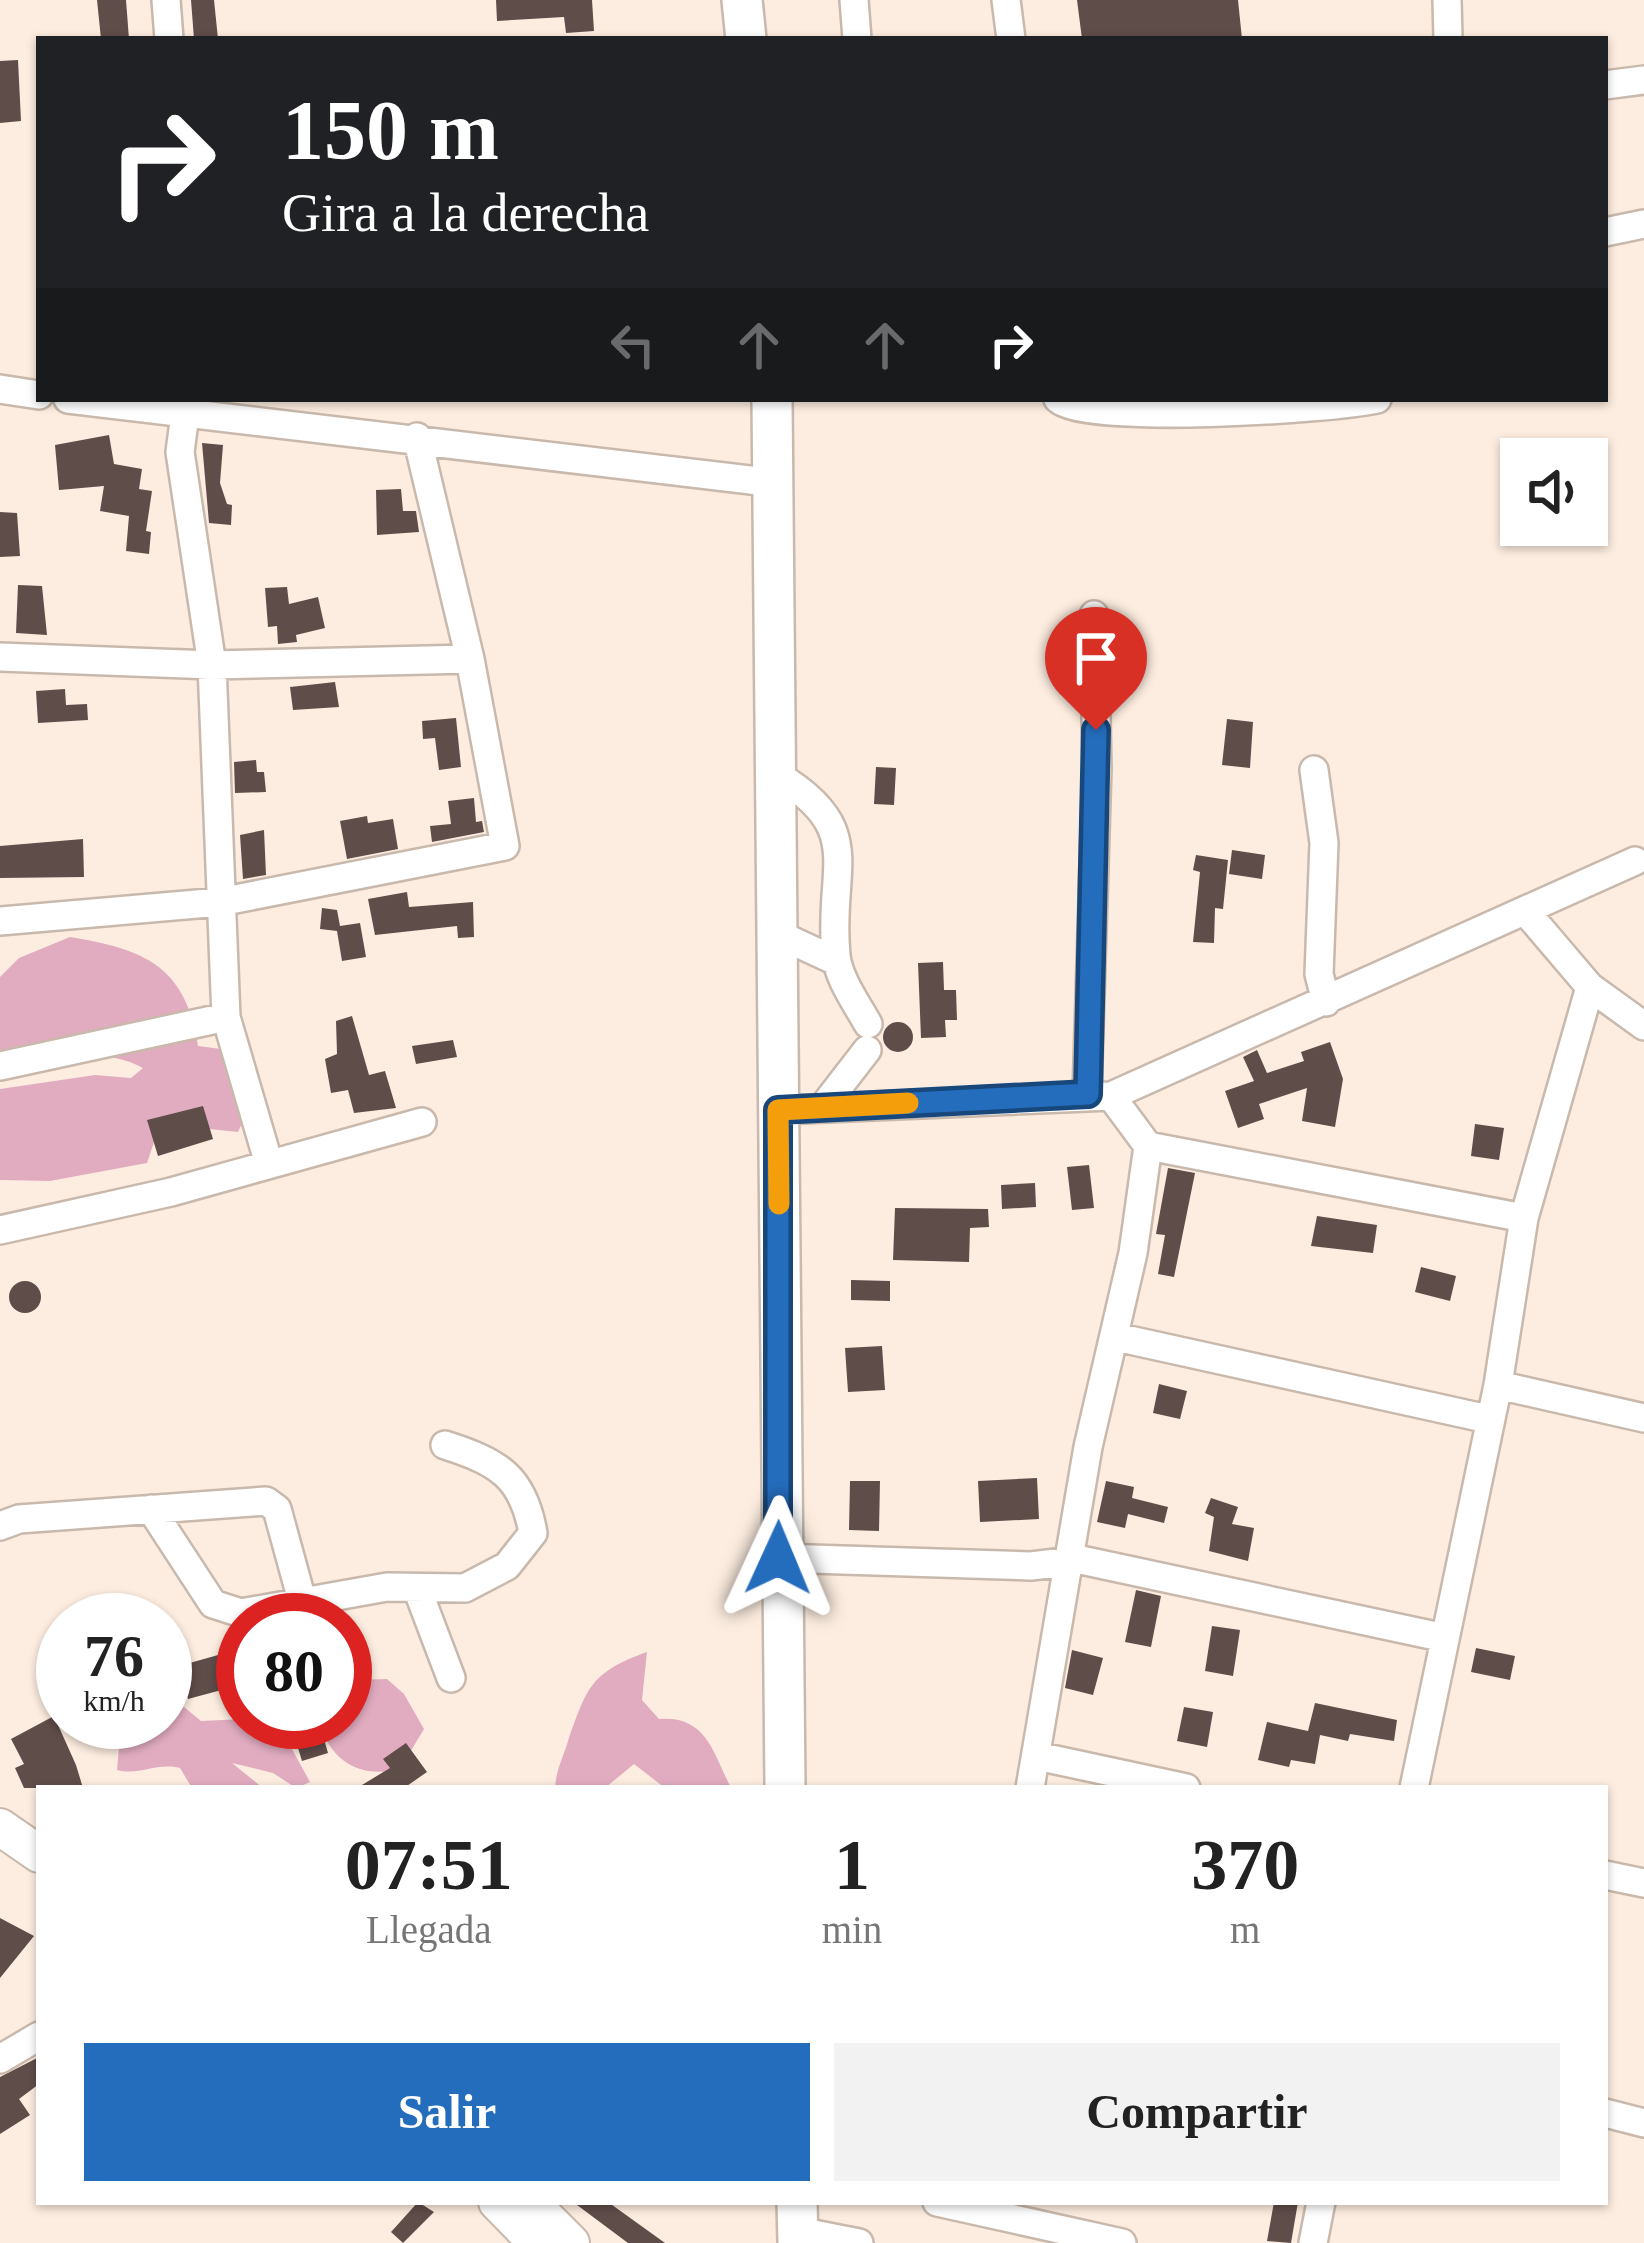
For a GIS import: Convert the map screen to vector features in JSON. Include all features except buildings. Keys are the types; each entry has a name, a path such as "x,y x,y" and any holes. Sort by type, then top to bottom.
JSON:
{"highway":[{"path":"742,0 746,36"},
{"path":"772,402 772,932 785,1785"}],"main road":[{"path":"0,1827 36,1852"},
{"path":"500,2205 537,2243"},
{"path":"533,2205 571,2243"}],"street":[{"path":"166,0 169,36"},
{"path":"854,0 857,36"},
{"path":"1006,0 1011,36"},
{"path":"1447,0 1448,36"},
{"path":"1608,85 1644,80"},
{"path":"1608,231 1644,224"},
{"path":"0,389 36,395"},
{"path":"113,402 187,407 775,483"},
{"path":"1061,402 1067,409 1084,412 1159,414 1333,402"},
{"path":"187,407 180,452 212,665 226,1017 269,1164"},
{"path":"0,921 220,902 505,846 470,659 417,437"},
{"path":"1094,615 1099,1095 1148,1146 1524,1218"},
{"path":"0,657 212,665 470,659"},
{"path":"1314,770 1324,843 1319,974 1326,1002"},
{"path":"775,774 812,796 834,824 836,961 868,1037 823,1108"},
{"path":"778,1110 1099,1095 1326,1002 1636,861"},
{"path":"1527,913 1590,987 1644,1026"},
{"path":"772,932 836,961"},
{"path":"1415,1785 1498,1385 1524,1218 1590,987"},
{"path":"0,1066 226,1017"},
{"path":"0,1230 422,1122"},
{"path":"1031,1785 1068,1559 1116,1336 1148,1146"},
{"path":"1116,1336 1488,1419"},
{"path":"1498,1385 1644,1418"},
{"path":"357,1593 387,1587 418,1591 465,1588 507,1566 533,1533 527,1499 509,1474 445,1445"},
{"path":"0,1526 19,1519 271,1503 300,1593"},
{"path":"151,1509 216,1605"},
{"path":"778,1558 1031,1566 1068,1559 1445,1639"},
{"path":"418,1591 451,1678"},
{"path":"1037,1756 1172,1785"},
{"path":"1608,1876 1644,1883"},
{"path":"0,2059 36,2038"},
{"path":"1608,2115 1644,2123"},
{"path":"952,2205 1122,2243"},
{"path":"1313,2243 1321,2205"},
{"path":"784,2226 859,2243"}],"shaded area":[{"path":"70,937 139,955 171,979 183,996 198,1046 221,1049 255,1095 238,1132 171,1125 155,1139 147,1163 50,1181 0,1180 0,1089 95,1075 131,1078 143,1068 91,1056 0,1070 0,977 19,958"},
{"path":"647,1652 642,1700 659,1719 675,1719 698,1730 730,1785 661,1785 634,1764 609,1785 556,1785 587,1694 614,1667"},
{"path":"387,1679 404,1694 424,1729 400,1769 360,1769 332,1749 372,1749 372,1680"},
{"path":"192,1714 201,1721 216,1720 216,1749 292,1749 310,1782 291,1785 273,1773 232,1763 259,1785 190,1785 180,1768 171,1767 117,1770 119,1749 192,1749"}],"slow traffic":[{"path":"779,1204 778,1110 908,1103"}],"route":[{"path":"778,1558 778,1110 1088,1094 1096,730"}]}
